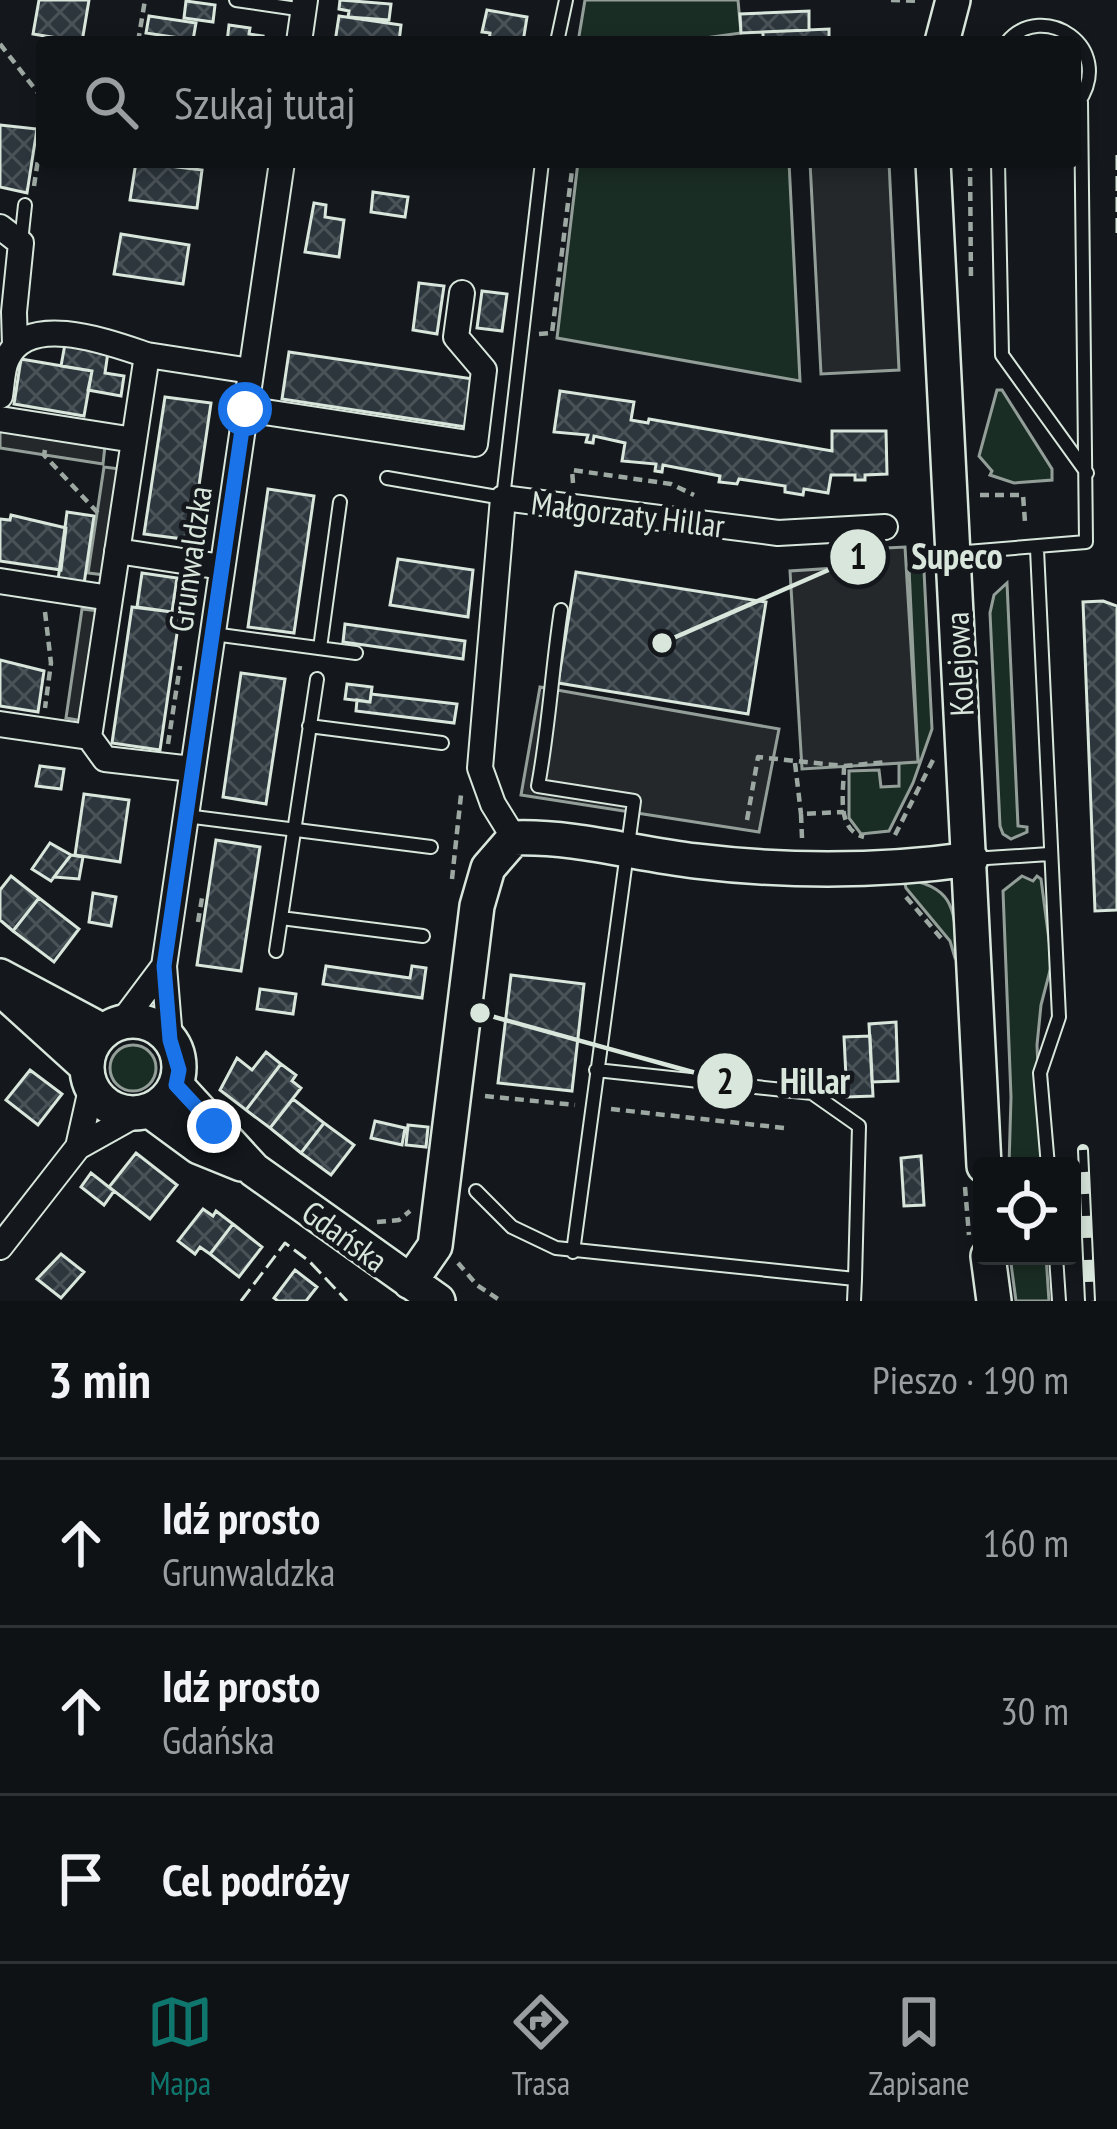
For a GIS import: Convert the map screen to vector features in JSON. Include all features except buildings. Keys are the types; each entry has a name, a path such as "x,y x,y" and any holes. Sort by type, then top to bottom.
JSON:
{"street":[{"path":"944,36 953,0"},
{"path":"300,36 305,5"},
{"name":"Grunwaldzka","path":"170,1040 164,966 280,168"},
{"name":"Kolejowa","path":"933,168 984,1157"},
{"path":"0,227 21,243 15,345 6,360 0,396"},
{"path":"245,409 475,444 484,370 456,337 462,293"},
{"path":"15,345 44,331 109,342 147,355 251,370"},
{"path":"147,355 89,736 105,759 192,769"},
{"path":"0,419 134,440"},
{"name":"Małgorzaty Hillar","path":"514,838 480,768 503,498 778,533 885,527"},
{"path":"118,551 222,567"},
{"path":"0,581 110,598"},
{"path":"0,724 89,736"},
{"path":"424,1292 434,1246 477,906 488,868 514,838 548,837 784,871 971,859"},
{"name":"Grunwaldzka","path":"112,1026 164,966"},
{"path":"0,976 112,1026 148,1023 170,1040 179,1070 166,1101 78,1147 0,1246"},
{"path":"0,988 88,1078 110,1108 143,1112"},
{"path":"78,1147 90,1047 112,1026"},
{"name":"Gdańska","path":"176,1085 254,1169 424,1292"},
{"name":"Gdańska","path":"143,1112 199,1147 254,1169"},
{"path":"989,1265 994,1301"}],"lane":[{"path":"236,0 305,5"},
{"path":"558,36 566,0"},
{"path":"1011,36 1021,22 1054,10"},
{"path":"1081,101 1094,90 1103,55"},
{"path":"387,478 503,498 541,168"},
{"path":"998,168 1002,355 1088,474"},
{"path":"952,554 1086,542 1080,168"},
{"path":"21,243 26,205"},
{"path":"320,648 340,502"},
{"path":"1037,549 1059,1017 1040,1073 1047,1157"},
{"path":"561,610 548,696 550,724 538,786 634,801 574,1252"},
{"path":"212,634 356,653"},
{"path":"276,951 316,679"},
{"path":"309,726 442,742"},
{"path":"185,816 431,847"},
{"path":"971,859 1049,854"},
{"path":"280,918 423,936"},
{"path":"596,1070 812,1093 859,1126 854,1301"},
{"path":"476,1191 525,1235 574,1252 855,1279"},
{"path":"1057,1265 1059,1301"}],"path":[{"path":"139,36 146,0"},
{"path":"891,0 921,0"},
{"path":"0,44 36,90"},
{"path":"26,205 36,168"},
{"path":"535,334 552,334 572,168"},
{"path":"970,168 971,281"},
{"path":"48,427 44,455 95,513 123,517"},
{"path":"574,493 572,470 671,484 703,499"},
{"path":"977,484 978,496 1023,494 1024,522"},
{"path":"41,730 51,663 44,617 48,589"},
{"path":"747,820 758,757 844,766 888,762"},
{"path":"795,764 802,853"},
{"path":"844,766 845,823 854,834 867,837"},
{"path":"801,814 844,812"},
{"path":"880,838 894,838"},
{"path":"371,1223 399,1220 421,1202"}],"green space":[{"path":"585,0 738,0 741,33 579,36"},
{"path":"577,168 789,168 800,381 557,338"},
{"path":"997,390 1002,390 1052,469 1052,480 1014,483 990,475 992,471 979,456"},
{"path":"909,568 924,571 932,729 889,831 861,834 849,818 849,771 879,770 881,787 899,786 899,763 918,761"},
{"path":"1007,583 1018,826 1027,827 1027,832 1011,839 1000,826 990,613 994,595"},
{"path":"1022,876 1041,879 1052,963 1037,1045 1042,1157 1009,1157 1003,891"},
{"path":"904,879 943,895 953,915 958,958 950,941 906,888"},
{"path":"133,1045 149,1052 156,1068 149,1084 133,1091 117,1084 110,1068 117,1052"},
{"path":"1011,1265 1047,1265 1049,1301 1016,1301"}],"shaded area":[{"path":"810,168 889,168 899,370 821,374"},
{"path":"0,430 105,446 103,464 0,448"},
{"path":"104,467 120,469 105,575 88,573"},
{"path":"905,547 918,762 802,769 790,571 867,566 867,549"},
{"path":"82,609 99,611 83,721 66,718"},
{"path":"540,687 779,729 759,832 521,795"}],"railway":[{"path":"1083,1150 1090,1301"}],"fence":[{"path":"1117,155 1117,239"},
{"path":"241,1301 285,1243 347,1301"}],"place":[{"name":"Supeco","path":"662,643"},
{"name":"Hillar","path":"480,1013"}],"route":[{"path":"214,1126 176,1085 179,1070 170,1040 164,966 245,409"}]}
